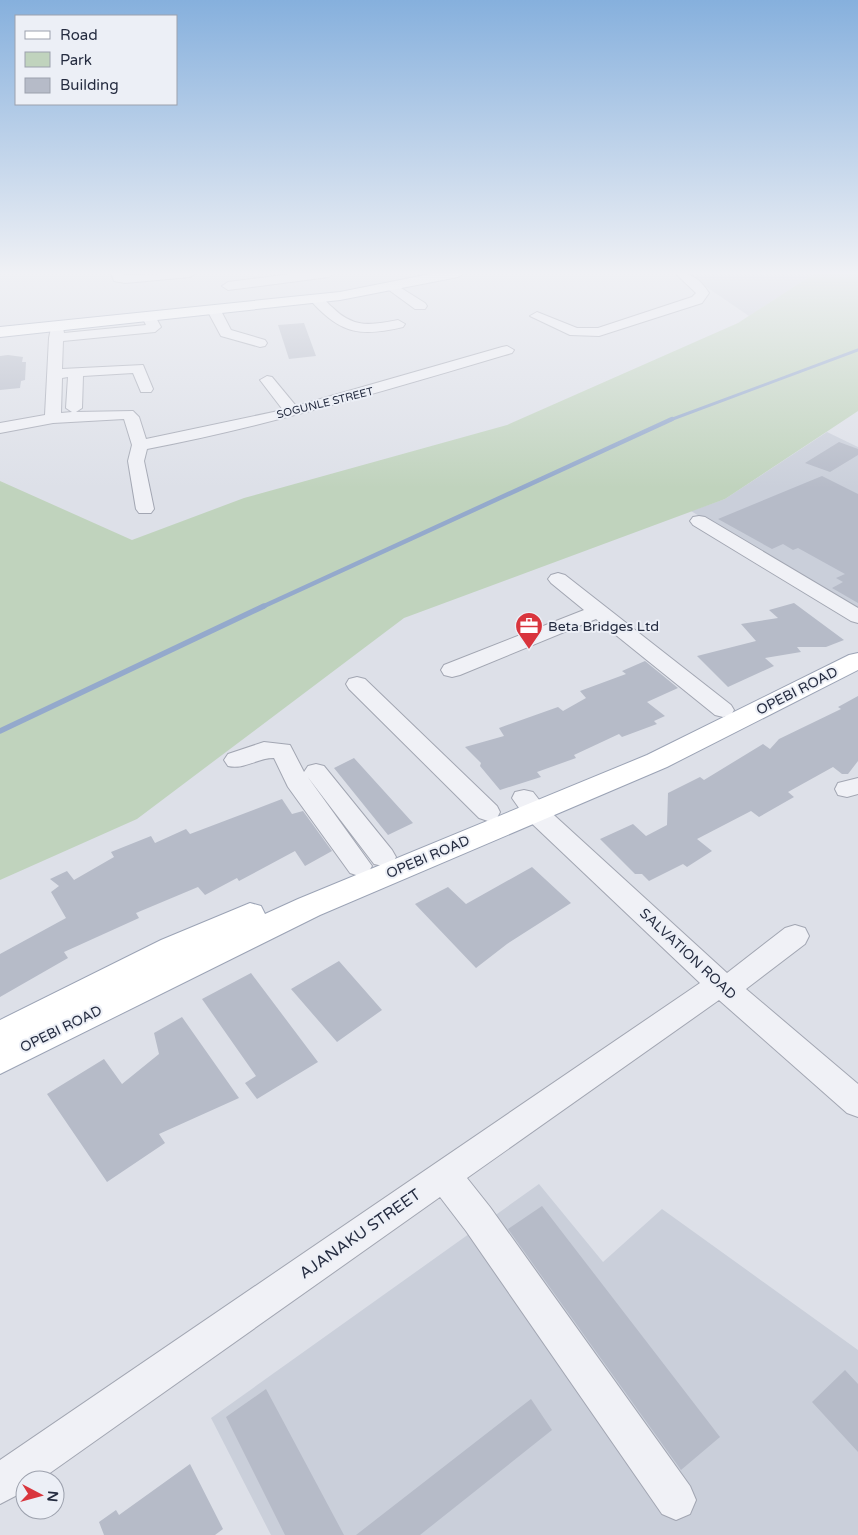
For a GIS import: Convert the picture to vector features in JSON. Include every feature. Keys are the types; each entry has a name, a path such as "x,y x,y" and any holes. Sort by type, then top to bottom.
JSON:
{"main road":[{"name":"OPEBI ROAD","path":"0,1059 309,907 530,805 617,760 858,643"},
{"name":"OPEBI ROAD","path":"0,1036 172,949 488,812 530,805 656,761 858,660"}],"street":[{"path":"53,418 56,345"},
{"name":"SOGUNLE STREET","path":"140,445 205,434 353,396 507,350"},
{"path":"55,374 138,368 140,369 146,389"},
{"path":"74,408 76,372"},
{"path":"267,380 292,411"},
{"path":"0,428 53,418 127,414 132,417 140,445 136,461 145,509"},
{"path":"699,521 858,617"},
{"path":"558,579 723,710"},
{"path":"452,670 599,611"},
{"path":"357,684 488,812"},
{"path":"236,760 264,750 274,748 282,750 297,782 371,862"},
{"path":"316,772 371,862"},
{"name":"SALVATION ROAD","path":"530,805 723,987 858,1103"},
{"name":"AJANAKU STREET","path":"0,1484 444,1176 795,936"},
{"path":"444,1176 478,1219 676,1500"}],"shaded area":[{"path":"827,432 858,447 858,612 691,511 725,499"},
{"path":"539,1184 603,1262 662,1209 858,1350 858,1535 271,1535 211,1418"}],"green space":[{"path":"689,345 858,345 858,411 725,499 404,618 137,819 0,880 0,481 132,540 244,498 507,425"}],"building":[{"path":"284,345 312,345 316,356 289,359"},
{"path":"0,356 23,357 22,362 26,362 25,380 21,381 20,388 0,390"},
{"path":"839,442 858,449 858,455 830,472 805,463"},
{"path":"822,476 858,494 858,603 832,588 843,582 836,578 845,574 798,548 793,550 783,544 772,549 718,519"},
{"path":"794,603 844,640 826,647 797,647 801,652 765,658 774,666 728,687 697,656 756,641 741,624 778,618 769,610"},
{"path":"645,661 678,688 647,702 665,716 654,721 657,724 622,737 619,734 574,755 576,758 537,772 541,777 500,790 480,766 481,763 465,747 504,736 499,728 558,707 563,711 586,698 580,691 626,674 622,671"},
{"path":"858,696 858,761 848,774 842,774 833,767 788,792 794,797 759,817 751,811 697,839 712,851 687,867 683,864 649,881 642,874 635,874 600,839 633,824 646,836 667,825 668,793 700,777 704,780 763,744 770,749 779,739 841,709 838,707"},
{"path":"354,758 413,823 388,835 334,768"},
{"path":"282,799 292,814 303,811 332,851 305,866 295,851 239,881 237,878 205,895 198,887 136,913 139,918 64,952 68,958 0,997 0,954 66,918 51,892 59,886 50,879 67,871 74,880 114,857 111,852 151,836 155,843 186,829 190,834"},
{"path":"532,867 571,903 507,944 476,968 415,904 448,887 466,904"},
{"path":"339,961 382,1010 337,1042 291,989"},
{"path":"251,973 318,1062 257,1099 245,1083 256,1076 202,999"},
{"path":"182,1017 239,1098 159,1134 165,1143 107,1182 47,1094 104,1059 122,1084 159,1054 154,1033"},
{"path":"542,1206 720,1437 681,1470 508,1229"},
{"path":"845,1370 858,1384 858,1452 812,1402"},
{"path":"266,1389 344,1535 285,1535 226,1417"},
{"path":"531,1399 552,1430 420,1535 356,1535"},
{"path":"190,1464 223,1529 215,1535 104,1535 99,1522 116,1510 119,1515"}],"waterway":[{"path":"670,420 858,350"},
{"path":"262,607 672,419"},
{"path":"0,731 264,606"}],"place":[{"name":"Beta Bridges Ltd","path":"529,650"}]}
